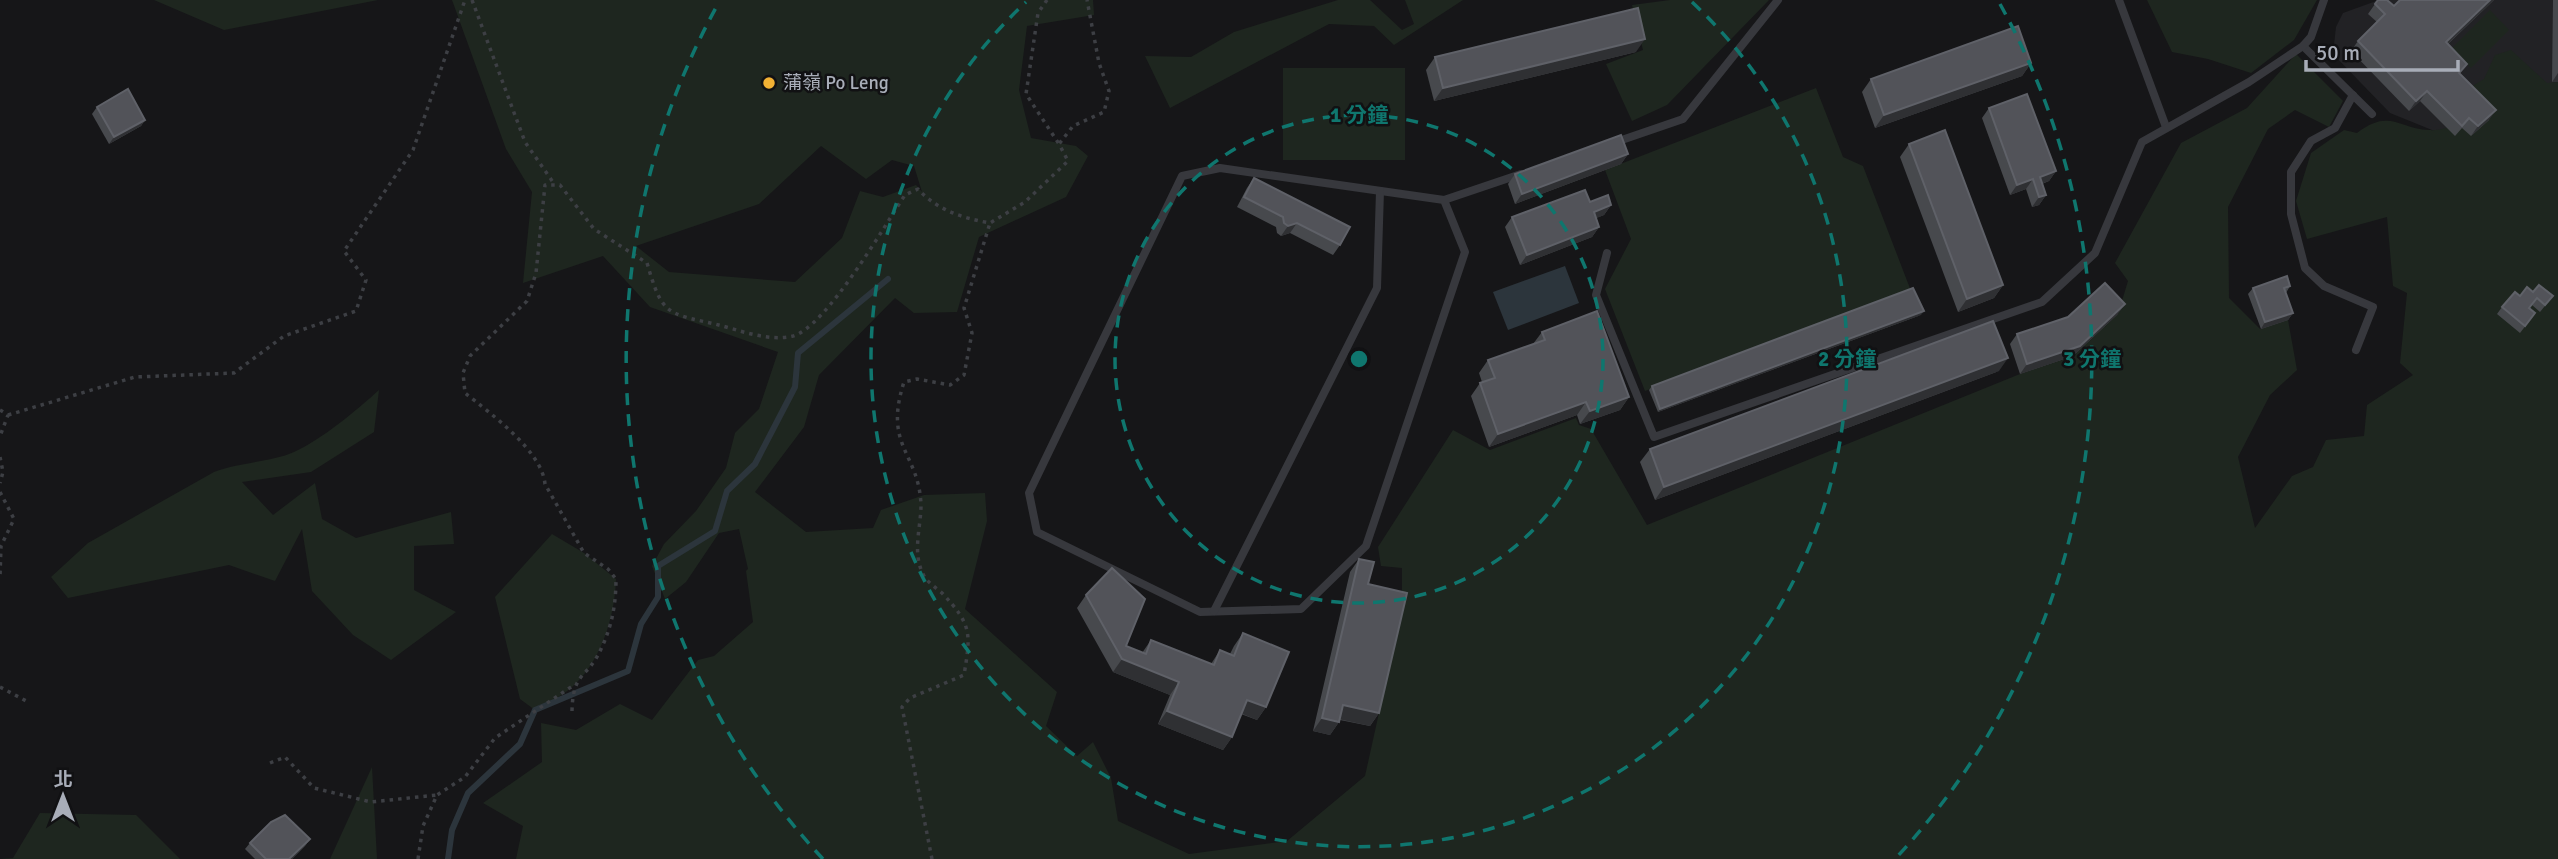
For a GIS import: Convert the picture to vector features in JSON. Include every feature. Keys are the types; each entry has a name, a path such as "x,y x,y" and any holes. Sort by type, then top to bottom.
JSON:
{"lane":[{"path":"1605,146 1683,119 1778,0"},
{"path":"2119,0 2166,127"},
{"path":"1607,253 1596,295 1654,437 2042,302 2095,253 2142,142 2249,82 2303,46 2311,37 2324,0"},
{"path":"2303,46 2372,114"},
{"path":"2353,95 2335,128 2311,141 2291,172 2291,214 2305,268 2324,286 2373,307 2356,350"},
{"path":"1444,200 1465,252 1366,546 1301,609 1200,612 1037,532 1029,493 1182,176 1220,168 1444,200 1527,172"},
{"path":"1214,611 1377,288 1380,191"}],"path":[{"path":"0,410 8,415 135,377 234,373 284,336 356,311 366,281 344,251 413,150 465,0"},
{"path":"472,0 525,142 555,185"},
{"path":"270,763 285,757 314,788 371,802 437,795 465,777 495,738 575,683 600,651 614,614 616,579 608,569 584,553 545,484 544,471 509,429 465,393 463,373 470,356 527,301 536,273 545,185 560,185 594,229 648,263 657,299 673,315 775,338 796,335 817,320 857,269 905,195 918,188 928,200 961,218 990,223 1025,202 1068,161 1026,94 1038,13 1047,0"},
{"path":"1059,144 1073,126 1104,113 1109,91 1099,63 1087,0"},
{"path":"932,859 902,707 910,698 964,675 971,636 955,608 923,574 916,534 921,506 915,475 897,437 896,407 904,382 917,379 950,385 964,375 972,332 964,307 990,223"},
{"path":"0,436 8,415"},
{"path":"0,457 3,472 0,484"},
{"path":"0,492 14,519 1,546 0,577"},
{"path":"572,712 575,683"},
{"path":"0,687 30,703"},
{"path":"418,859 423,826 437,795"}],"shaded area":[{"path":"154,0 378,0 224,30"},
{"path":"452,0 1093,0 1094,15 1027,26 1019,90 1031,138 1076,146 1088,156 1066,197 979,237 957,312 914,313 895,298 819,375 804,427 755,492 806,532 873,528 881,510 924,495 985,493 987,521 965,609 1057,692 1046,726 1077,756 1093,742 1111,778 1118,821 1189,854 1287,841 1365,776 1402,609 1402,568 1381,566 1378,547 1453,430 1490,450 1576,418 1579,425 1591,429 1647,525 2020,374 2073,356 2118,314 2128,281 2115,263 2181,143 2247,108 2296,54 2343,101 2329,127 2295,110 2268,129 2228,207 2229,298 2260,329 2288,320 2297,370 2270,395 2238,457 2255,528 2292,476 2313,467 2326,440 2364,436 2367,405 2413,375 2400,363 2407,293 2393,286 2387,217 2307,239 2296,201 2311,153 2344,130 2357,133 2378,122 2394,122 2433,130 2462,124 2466,90 2484,79 2495,55 2511,50 2547,83 2558,82 2558,859 516,859 523,826 483,803 542,762 541,723 576,730 620,704 652,720 698,660 714,656 753,622 746,571 748,569 739,529 719,533 686,582 665,599 652,566 664,544 696,511 726,468 735,433 759,409 778,352 650,307 603,256 523,283 532,192 506,149","holes":["821,146 866,179 892,160 914,166 922,192 916,185 883,197 860,191 842,238 795,282 669,272 636,246 759,204"]},
{"path":"1338,0 1370,0 1402,30 1414,24 1405,0 1463,0 1394,45 1374,26 1329,24 1170,108 1145,56 1191,57 1234,32"},
{"path":"1670,0 1769,0 1667,105 1632,121 1606,64 1643,50 1632,5"},
{"path":"2147,0 2317,0 2294,40 2251,73 2208,59 2172,52"},
{"path":"2379,0 2558,0 2558,93 2469,145 2390,113 2333,54 2336,27 2343,13"},
{"path":"2490,10 2509,30 2471,68 2451,49"},
{"path":"1283,68 1405,68 1405,160 1283,160"},
{"path":"1816,88 1843,157 1863,166 1911,291 1645,391 1605,289 1631,239 1605,170"},
{"path":"1565,266 1579,303 1508,330 1493,292"},
{"path":"379,390 374,432 311,472 242,482 273,515 315,483 322,519 356,538 451,512 454,544 414,546 414,590 456,612 391,660 353,635 312,591 302,529 275,581 229,565 68,598 51,577 88,543 214,472 285,455 305,447"},
{"path":"552,534 584,553 616,579 615,593 604,638 591,665 568,691 535,710 520,699 495,597"},
{"path":"372,767 377,859 330,859"},
{"path":"40,813 136,815 180,859 0,859 13,858"}],"building":[{"path":"2378,0 2387,0 2394,6 2400,0 2490,0 2446,42 2467,64 2459,73 2496,110 2478,126 2469,118 2462,126 2427,91 2416,101 2358,41 2385,14 2375,4"},
{"path":"1638,8 1645,39 1443,88 1435,57"},
{"path":"2018,26 2031,63 1884,115 1871,79"},
{"path":"128,89 145,120 114,137 97,107"},
{"path":"2027,94 2056,171 2040,177 2046,195 2039,197 2033,179 2017,185 1989,108"},
{"path":"1945,130 2003,285 1967,299 1909,144"},
{"path":"1621,135 1628,154 1522,194 1515,174"},
{"path":"1254,178 1350,227 1340,245 1297,223 1288,226 1283,217 1244,197"},
{"path":"1585,190 1590,202 1608,195 1611,205 1594,212 1599,227 1527,255 1512,217"},
{"path":"2287,276 2290,286 2284,288 2293,313 2265,322 2253,288"},
{"path":"2105,283 2125,304 2080,346 2027,364 2017,334 2068,317"},
{"path":"2539,285 2553,296 2545,305 2537,298 2529,308 2535,313 2525,326 2502,307 2515,292 2520,296 2527,287 2533,292"},
{"path":"1913,288 1924,311 1660,409 1652,386"},
{"path":"1597,311 1629,397 1590,411 1586,402 1498,434 1480,383 1495,378 1488,360 1545,340 1542,332"},
{"path":"1993,321 2008,358 1664,487 1650,449"},
{"path":"1359,559 1374,562 1368,584 1407,593 1379,713 1343,705 1339,722 1322,718"},
{"path":"1112,568 1145,599 1126,646 1146,654 1151,640 1214,665 1220,650 1234,656 1243,633 1289,652 1266,707 1247,700 1232,737 1167,711 1179,682 1122,659 1086,595"},
{"path":"285,815 310,839 289,859 266,859 250,843 271,822"}],"waterway":[{"path":"448,859 452,830 468,793 520,744 535,710 628,671 641,624 658,597 658,566 715,531 727,491 755,464 795,387 798,353 888,279"}],"place":[{"name":"蒲嶺 Po Leng","path":"769,83"}]}
